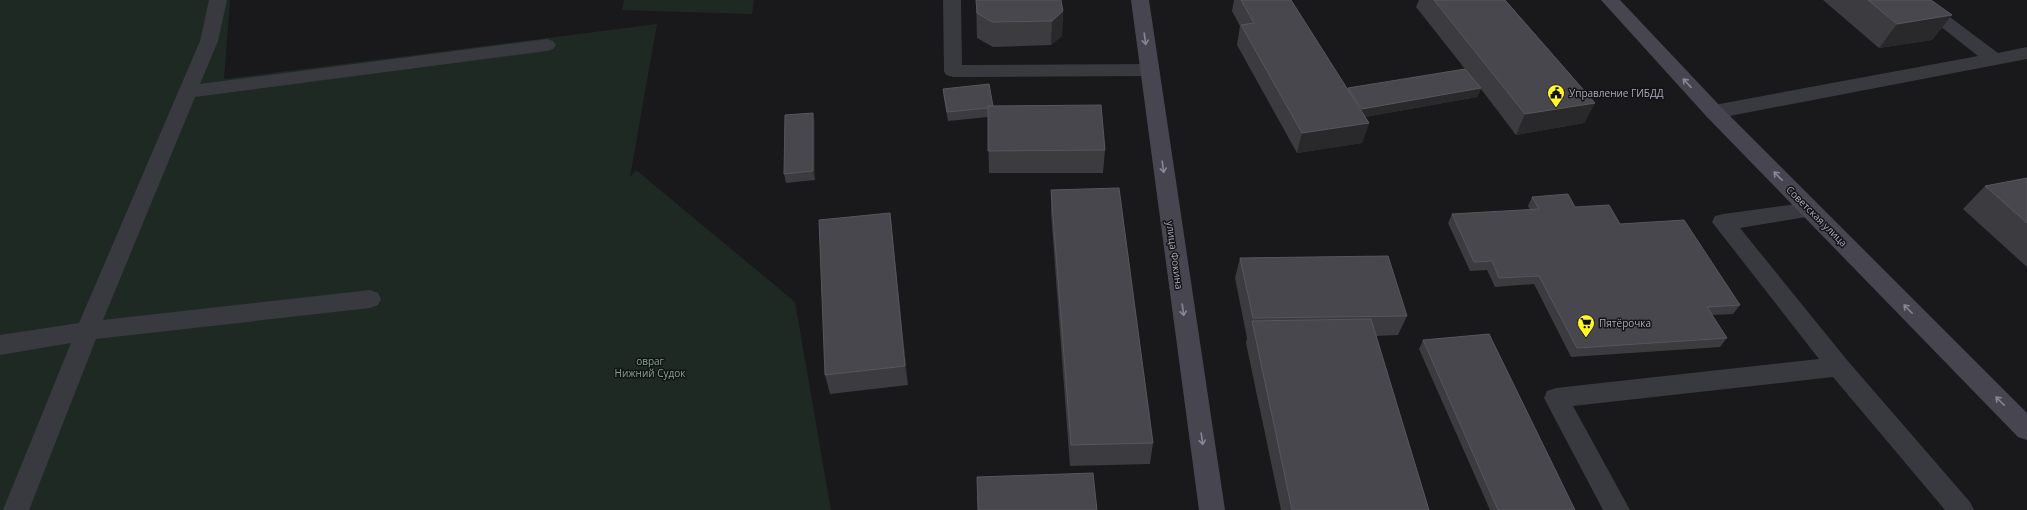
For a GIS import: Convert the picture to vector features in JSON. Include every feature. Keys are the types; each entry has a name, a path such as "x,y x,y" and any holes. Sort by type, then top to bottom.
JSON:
{"main road":[{"name":"улица Фокина","path":"1140,0 1212,510"},
{"name":"Советская улица","path":"1610,0 1714,112 2027,429"}],"street":[{"path":"16,510 88,331 209,41 218,0"},
{"path":"952,0 953,71 1149,70"},
{"path":"1916,0 1994,59"},
{"path":"187,92 547,46"},
{"path":"1714,112 2027,53"},
{"path":"1810,210 1723,222 1839,367 1961,510"},
{"path":"0,345 88,331 370,299"},
{"path":"1617,510 1556,398 1839,367"}],"green space":[{"name":"овраг Нижний Судок","path":"0,0 230,0 224,79 657,24 630,177 636,170 795,302 831,510 0,510"},
{"path":"624,0 754,0 752,14 622,10"}],"building":[{"path":"976,0 1061,0 1063,11 1052,21 992,22 977,13"},
{"path":"1241,0 1291,0 1369,123 1302,133 1241,25 1254,23"},
{"path":"1434,0 1505,0 1595,103 1525,114"},
{"path":"1868,0 1931,0 1952,15 1897,24"},
{"path":"1465,69 1481,88 1362,109 1348,88"},
{"path":"989,84 993,106 988,106 988,108 947,112 943,89"},
{"path":"1101,105 1105,150 988,151 988,106"},
{"path":"813,113 813,171 784,174 785,115"},
{"path":"2027,178 2027,223 1985,186"},
{"path":"1119,188 1153,443 1071,445 1051,190"},
{"path":"1568,194 1575,207 1609,205 1620,224 1684,220 1740,305 1707,307 1727,338 1577,348 1539,276 1499,278 1492,261 1474,262 1452,214 1539,209 1532,197"},
{"path":"890,213 905,366 825,375 819,220"},
{"path":"1388,256 1407,316 1253,318 1240,258"},
{"path":"1371,319 1429,510 1292,510 1252,321"},
{"path":"1489,334 1575,510 1498,510 1423,340"},
{"path":"1093,473 1097,510 978,510 977,477"}],"place":[{"name":"Управление ГИБДД","path":"1556,108"},
{"name":"Пятёрочка","path":"1586,338"}]}
